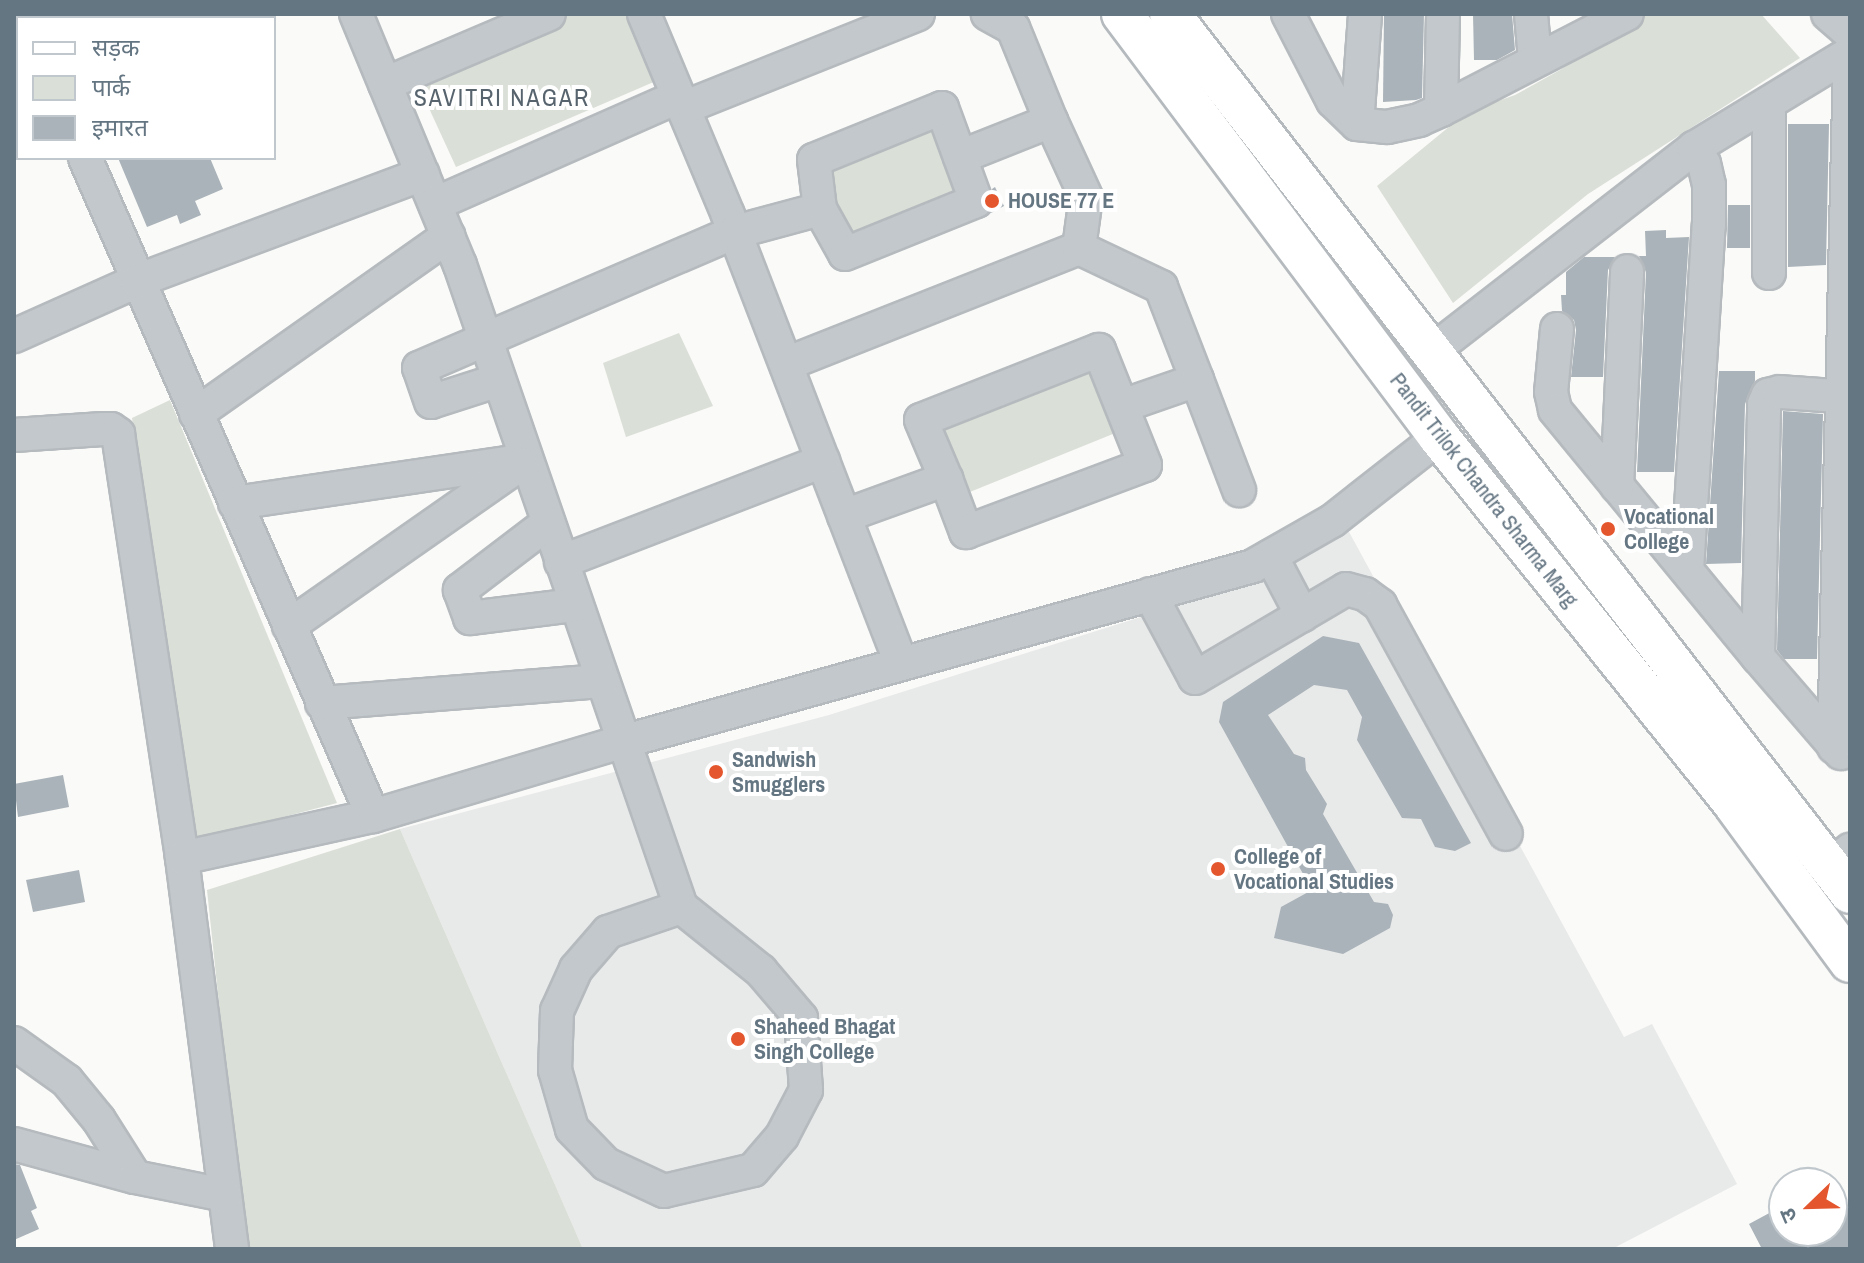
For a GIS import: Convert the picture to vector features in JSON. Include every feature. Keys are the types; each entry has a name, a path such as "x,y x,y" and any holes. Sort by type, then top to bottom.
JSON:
{"main road":[{"name":"Pandit Trilok Chandra Sharma Marg","path":"1122,14 1439,437 1736,807 1850,962"},
{"name":"Pandit Trilok Chandra Sharma Marg","path":"1170,14 1431,352 1843,870"}],"street":[{"path":"356,14 448,236 681,907 761,971 801,1018 806,1090 782,1136 753,1170 664,1191 606,1164 572,1129 555,1070 557,1011 576,969 608,932 681,907"},
{"path":"385,84 549,14"},
{"path":"644,14 735,232 901,663"},
{"path":"435,204 680,103 918,14"},
{"path":"988,14 1013,28 1086,197 1079,248"},
{"path":"1357,124 1365,14"},
{"path":"1441,110 1443,14"},
{"path":"1531,14 1535,60"},
{"path":"1290,15 1333,101 1357,124 1387,127 1419,120 1441,110 1627,14"},
{"path":"1828,14 1850,33"},
{"path":"1431,352 1694,148 1850,56"},
{"path":"1842,752 1850,56"},
{"path":"1769,103 1769,273"},
{"path":"942,108 976,201 845,254 820,209 814,160 942,108"},
{"path":"960,157 1051,121"},
{"path":"1687,570 1709,225 1709,185 1704,164 1694,148"},
{"path":"86,160 373,816"},
{"path":"14,336 137,281 423,174"},
{"path":"499,380 431,402 419,368 484,337 735,232 820,209"},
{"path":"196,414 448,236"},
{"path":"786,364 1079,248 1161,287 1239,490"},
{"path":"1617,486 1627,271"},
{"path":"1557,329 1551,392 1555,410 1758,657 1842,752"},
{"path":"1099,350 1145,465 966,532 946,479 921,420 1099,350"},
{"path":"1122,406 1197,380"},
{"path":"1758,657 1764,404 1768,395 1780,392 1847,397"},
{"path":"14,435 103,429 111,429 118,434 182,858 232,1249"},
{"path":"182,858 373,816 622,742 1253,566 1332,521 1439,437"},
{"path":"235,503 526,460"},
{"path":"289,626 526,460"},
{"path":"561,562 823,461"},
{"path":"844,516 946,479"},
{"path":"548,523 460,590 470,618 575,605"},
{"path":"1271,556 1302,615"},
{"path":"1150,594 1195,678 1346,589 1365,594 1380,605 1506,834"},
{"path":"322,703 601,681"},
{"path":"14,1043 67,1081 99,1120 135,1177"},
{"path":"14,1144 135,1177 224,1195"}],"shaded area":[{"name":"College of Vocational Studies","path":"1348,530 1624,1037 1652,1024 1737,1184 1612,1249 583,1249 400,829 829,715 1271,576"}],"green space":[{"path":"508,14 630,14 656,81 456,167 405,56"},
{"path":"1645,14 1761,14 1800,58 1588,194 1453,303 1377,186 1467,112 1515,95 1560,70"},
{"path":"942,108 975,188 847,240 814,160"},
{"path":"679,333 713,406 626,437 603,363"},
{"path":"1099,350 1135,425 955,498 921,420"},
{"path":"170,400 337,803 195,840 132,418"},
{"path":"400,829 583,1249 245,1249 207,890"}],"building":[{"path":"1384,14 1424,14 1422,98 1383,102"},
{"path":"1473,14 1512,14 1515,50 1497,60 1474,60"},
{"path":"1788,124 1829,124 1826,265 1788,267"},
{"path":"119,160 211,160 223,189 195,201 201,215 180,224 177,215 147,227"},
{"path":"995,187 1004,206 991,213 995,203 992,189"},
{"path":"1728,205 1750,205 1750,248 1727,248"},
{"path":"1666,230 1666,238 1689,237 1674,472 1637,472 1646,272 1639,256 1646,256 1645,231"},
{"path":"1584,257 1615,257 1608,270 1603,377 1571,377 1576,330 1574,320 1562,311 1561,295 1566,295 1566,272"},
{"path":"1719,371 1755,371 1755,381 1745,404 1741,563 1706,564"},
{"path":"1783,411 1823,414 1817,659 1784,659 1777,650"},
{"path":"1323,636 1359,643 1471,843 1455,851 1435,847 1421,819 1402,818 1357,740 1362,717 1347,690 1314,685 1268,715 1294,754 1305,758 1306,770 1327,804 1323,814 1374,902 1388,904 1393,915 1390,928 1343,954 1274,938 1281,907 1312,890 1219,722 1223,702"},
{"path":"63,775 69,807 18,817 14,784"},
{"path":"79,870 85,902 33,912 26,880"},
{"path":"14,1164 20,1165 37,1208 31,1211 39,1229 14,1240"},
{"path":"1848,1206 1850,1249 1762,1249 1749,1224 1768,1214 1768,1247 1848,1247"}],"place":[{"name":"HOUSE 77 E","path":"992,201"},
{"name":"Vocational College","path":"1608,529"},
{"name":"Sandwish Smugglers","path":"716,772"},
{"name":"College of Vocational Studies","path":"1218,869"},
{"name":"Shaheed Bhagat Singh College","path":"738,1039"}],"district":[{"name":"SAVITRI NAGAR","path":"502,98"}]}
